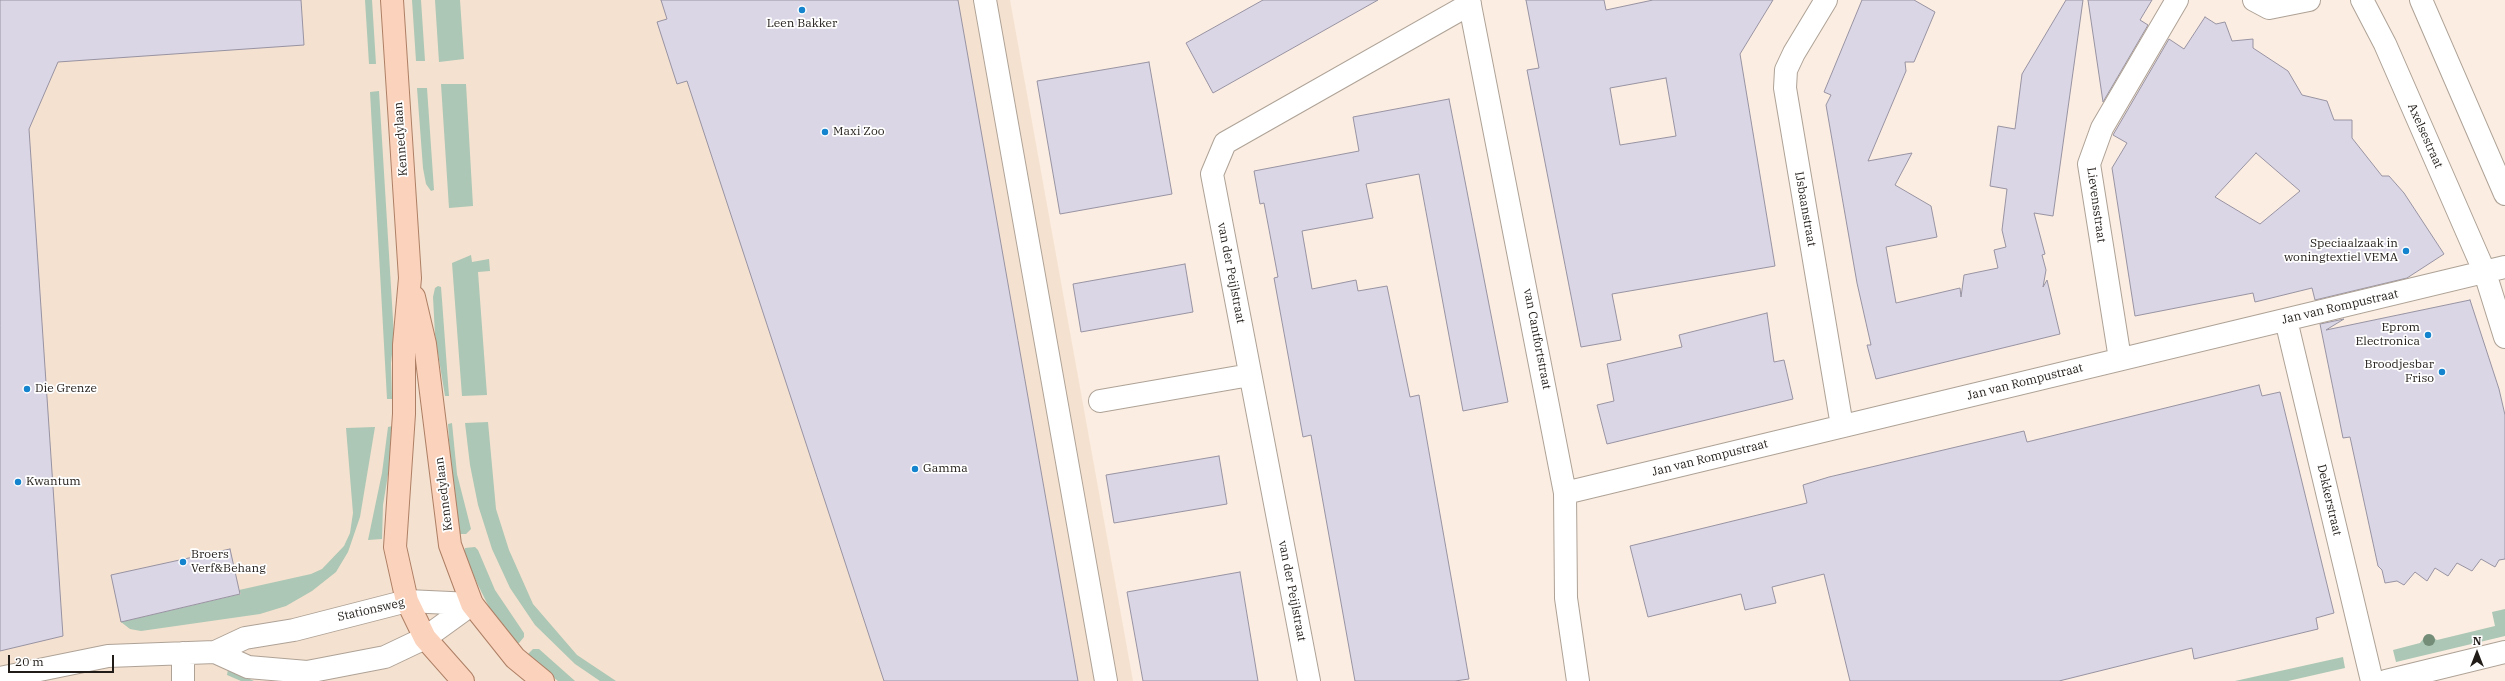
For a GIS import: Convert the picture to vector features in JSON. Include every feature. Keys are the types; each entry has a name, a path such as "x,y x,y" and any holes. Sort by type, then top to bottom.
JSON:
{"main road":[{"name":"Kennedylaan","path":"392,0 410,278 404,345 404,414 395,548 407,601 425,638 463,681"},
{"name":"Kennedylaan","path":"410,278 425,344 450,544 472,604 515,658 543,681"}],"street":[{"path":"985,0 1106,681"},
{"name":"IJsbaanstraat","path":"1826,0 1794,53 1786,70 1785,88 1842,426"},
{"name":"Lievensstraat","path":"2120,359 2089,164 2102,128 2178,0"},
{"path":"2254,0 2269,8 2309,0"},
{"name":"Axelsestraat","path":"2362,0 2495,270 2505,336"},
{"path":"2421,0 2505,194"},
{"name":"van der Peijlstraat","path":"1309,681 1212,174 1225,144 1470,2"},
{"name":"van Cantfortstraat","path":"1470,2 1565,493 1566,598 1578,681"},
{"name":"Jan van Rompustraat","path":"1565,493 2495,270"},
{"name":"Dekkerstraat","path":"2286,320 2372,681"},
{"path":"1100,401 1250,375"},
{"name":"Stationsweg","path":"0,678 108,656 215,652 245,638 294,630 407,601 472,604"},
{"name":"Stationsweg","path":"215,652 248,666 307,672 385,657 425,638 472,604"},
{"path":"2386,681 2505,652"},
{"path":"183,654 183,681"}],"shaded area":[{"path":"0,0 1010,0 1133,681 0,681"}],"green space":[{"path":"365,0 372,0 376,64 369,64"},
{"path":"412,0 421,0 425,61 416,61"},
{"path":"435,0 460,0 464,59 439,62"},
{"path":"441,84 466,84 473,206 449,208"},
{"path":"417,88 427,88 434,190 431,191 426,184 423,168"},
{"path":"379,91 394,336 391,363 392,399 387,399 370,92"},
{"path":"471,255 472,262 489,259 490,271 478,272 487,395 462,396 452,263"},
{"path":"438,286 441,287 449,396 445,396 435,335 433,297 435,288"},
{"path":"488,422 496,509 509,550 533,604 577,655 616,681 600,681 575,664 535,625 510,588 492,549 478,505 470,465 465,423"},
{"path":"452,423 457,474 471,529 466,534 459,534 453,505 448,424"},
{"path":"393,426 392,450 383,505 382,539 368,540 382,473 388,427"},
{"path":"375,427 360,517 348,552 336,572 312,591 286,606 260,614 141,631 130,629 121,622 241,594 239,590 311,574 322,569 344,546 350,533 353,513 346,428"},
{"path":"475,547 478,550 495,590 524,633 524,637 519,643 516,644 489,607 476,581 464,552 465,548"},
{"path":"2505,609 2505,636 2396,662 2393,650 2420,643 2427,634 2437,640 2495,626 2492,612"},
{"path":"533,649 539,649 575,681 558,681 526,656"},
{"path":"2343,657 2345,668 2288,681 2235,681"},
{"path":"228,669 254,681 241,681 227,675"}],"building":[{"path":"0,0 301,0 304,45 58,62 29,129 63,636 0,651"},
{"path":"661,0 958,0 1078,681 884,681 687,81 677,84 657,22 667,19"},
{"path":"1263,0 1378,0 1213,93 1186,43"},
{"path":"1526,0 1604,0 1606,10 1653,0 1773,0 1740,54 1775,266 1612,294 1621,340 1581,347 1527,70 1539,68","holes":["1666,78 1676,136 1620,145 1610,88"]},
{"path":"1862,0 1914,0 1935,12 1914,62 1905,62 1906,71 1868,161 1912,153 1895,185 1931,206 1937,237 1886,247 1896,303 1960,288 1961,297 1964,275 1998,268 1994,250 2006,247 2002,230 2007,189 1990,186 1998,126 2015,129 2022,74 2066,0 2083,0 2053,216 2034,213 2045,254 2042,255 2046,270 2043,287 2047,280 2060,334 1876,379 1867,345 1871,345 1857,283 1826,105 1831,95 1824,92"},
{"path":"2088,0 2152,0 2140,20 2148,25 2103,102"},
{"path":"2205,17 2216,24 2225,22 2232,41 2253,39 2253,48 2288,71 2302,95 2327,101 2334,120 2352,120 2352,138 2382,176 2389,176 2404,193 2444,254 2407,278 2315,300 2312,288 2255,302 2253,293 2135,316 2112,168 2127,143 2113,135 2169,39 2184,49","holes":["2256,153 2300,191 2260,224 2215,197"]},
{"path":"1149,62 1172,194 1060,214 1037,81"},
{"path":"1449,99 1508,402 1463,411 1419,174 1366,184 1373,218 1302,231 1312,289 1356,280 1358,291 1387,286 1410,397 1419,395 1469,679 1455,681 1355,681 1311,435 1303,437 1274,278 1278,277 1264,203 1260,204 1254,171 1359,151 1353,117"},
{"path":"1185,264 1193,312 1081,332 1073,284"},
{"path":"2470,300 2499,389 2505,415 2505,559 2499,560 2495,567 2481,559 2472,571 2457,563 2448,576 2435,568 2427,581 2415,572 2404,585 2397,581 2385,583 2382,570 2378,566 2350,437 2343,438 2320,324 2344,319 2326,330"},
{"path":"1767,313 1774,362 1784,360 1793,399 1607,444 1597,405 1614,401 1607,364 1682,347 1679,335"},
{"path":"2259,385 2262,396 2280,392 2334,613 2316,618 2318,629 2194,659 2192,648 2059,681 1850,681 1824,574 1772,587 1776,603 1745,610 1741,594 1648,617 1630,546 1807,503 1803,485 1829,477 2024,431 2027,442"},
{"path":"1219,456 1227,504 1114,523 1106,475"},
{"path":"230,549 240,594 121,622 111,575"},
{"path":"1240,572 1258,681 1143,681 1127,592"}],"place":[{"name":"Leen Bakker","path":"802,10"},
{"name":"Maxi Zoo","path":"825,132"},
{"name":"Speciaalzaak in woningtextiel VEMA","path":"2406,251"},
{"name":"Eprom Electronica","path":"2428,335"},
{"name":"Broodjesbar Friso","path":"2442,372"},
{"name":"Die Grenze","path":"27,389"},
{"name":"Gamma","path":"915,469"},
{"name":"Kwantum","path":"18,482"},
{"name":"Broers Verf&Behang","path":"183,562"}]}
